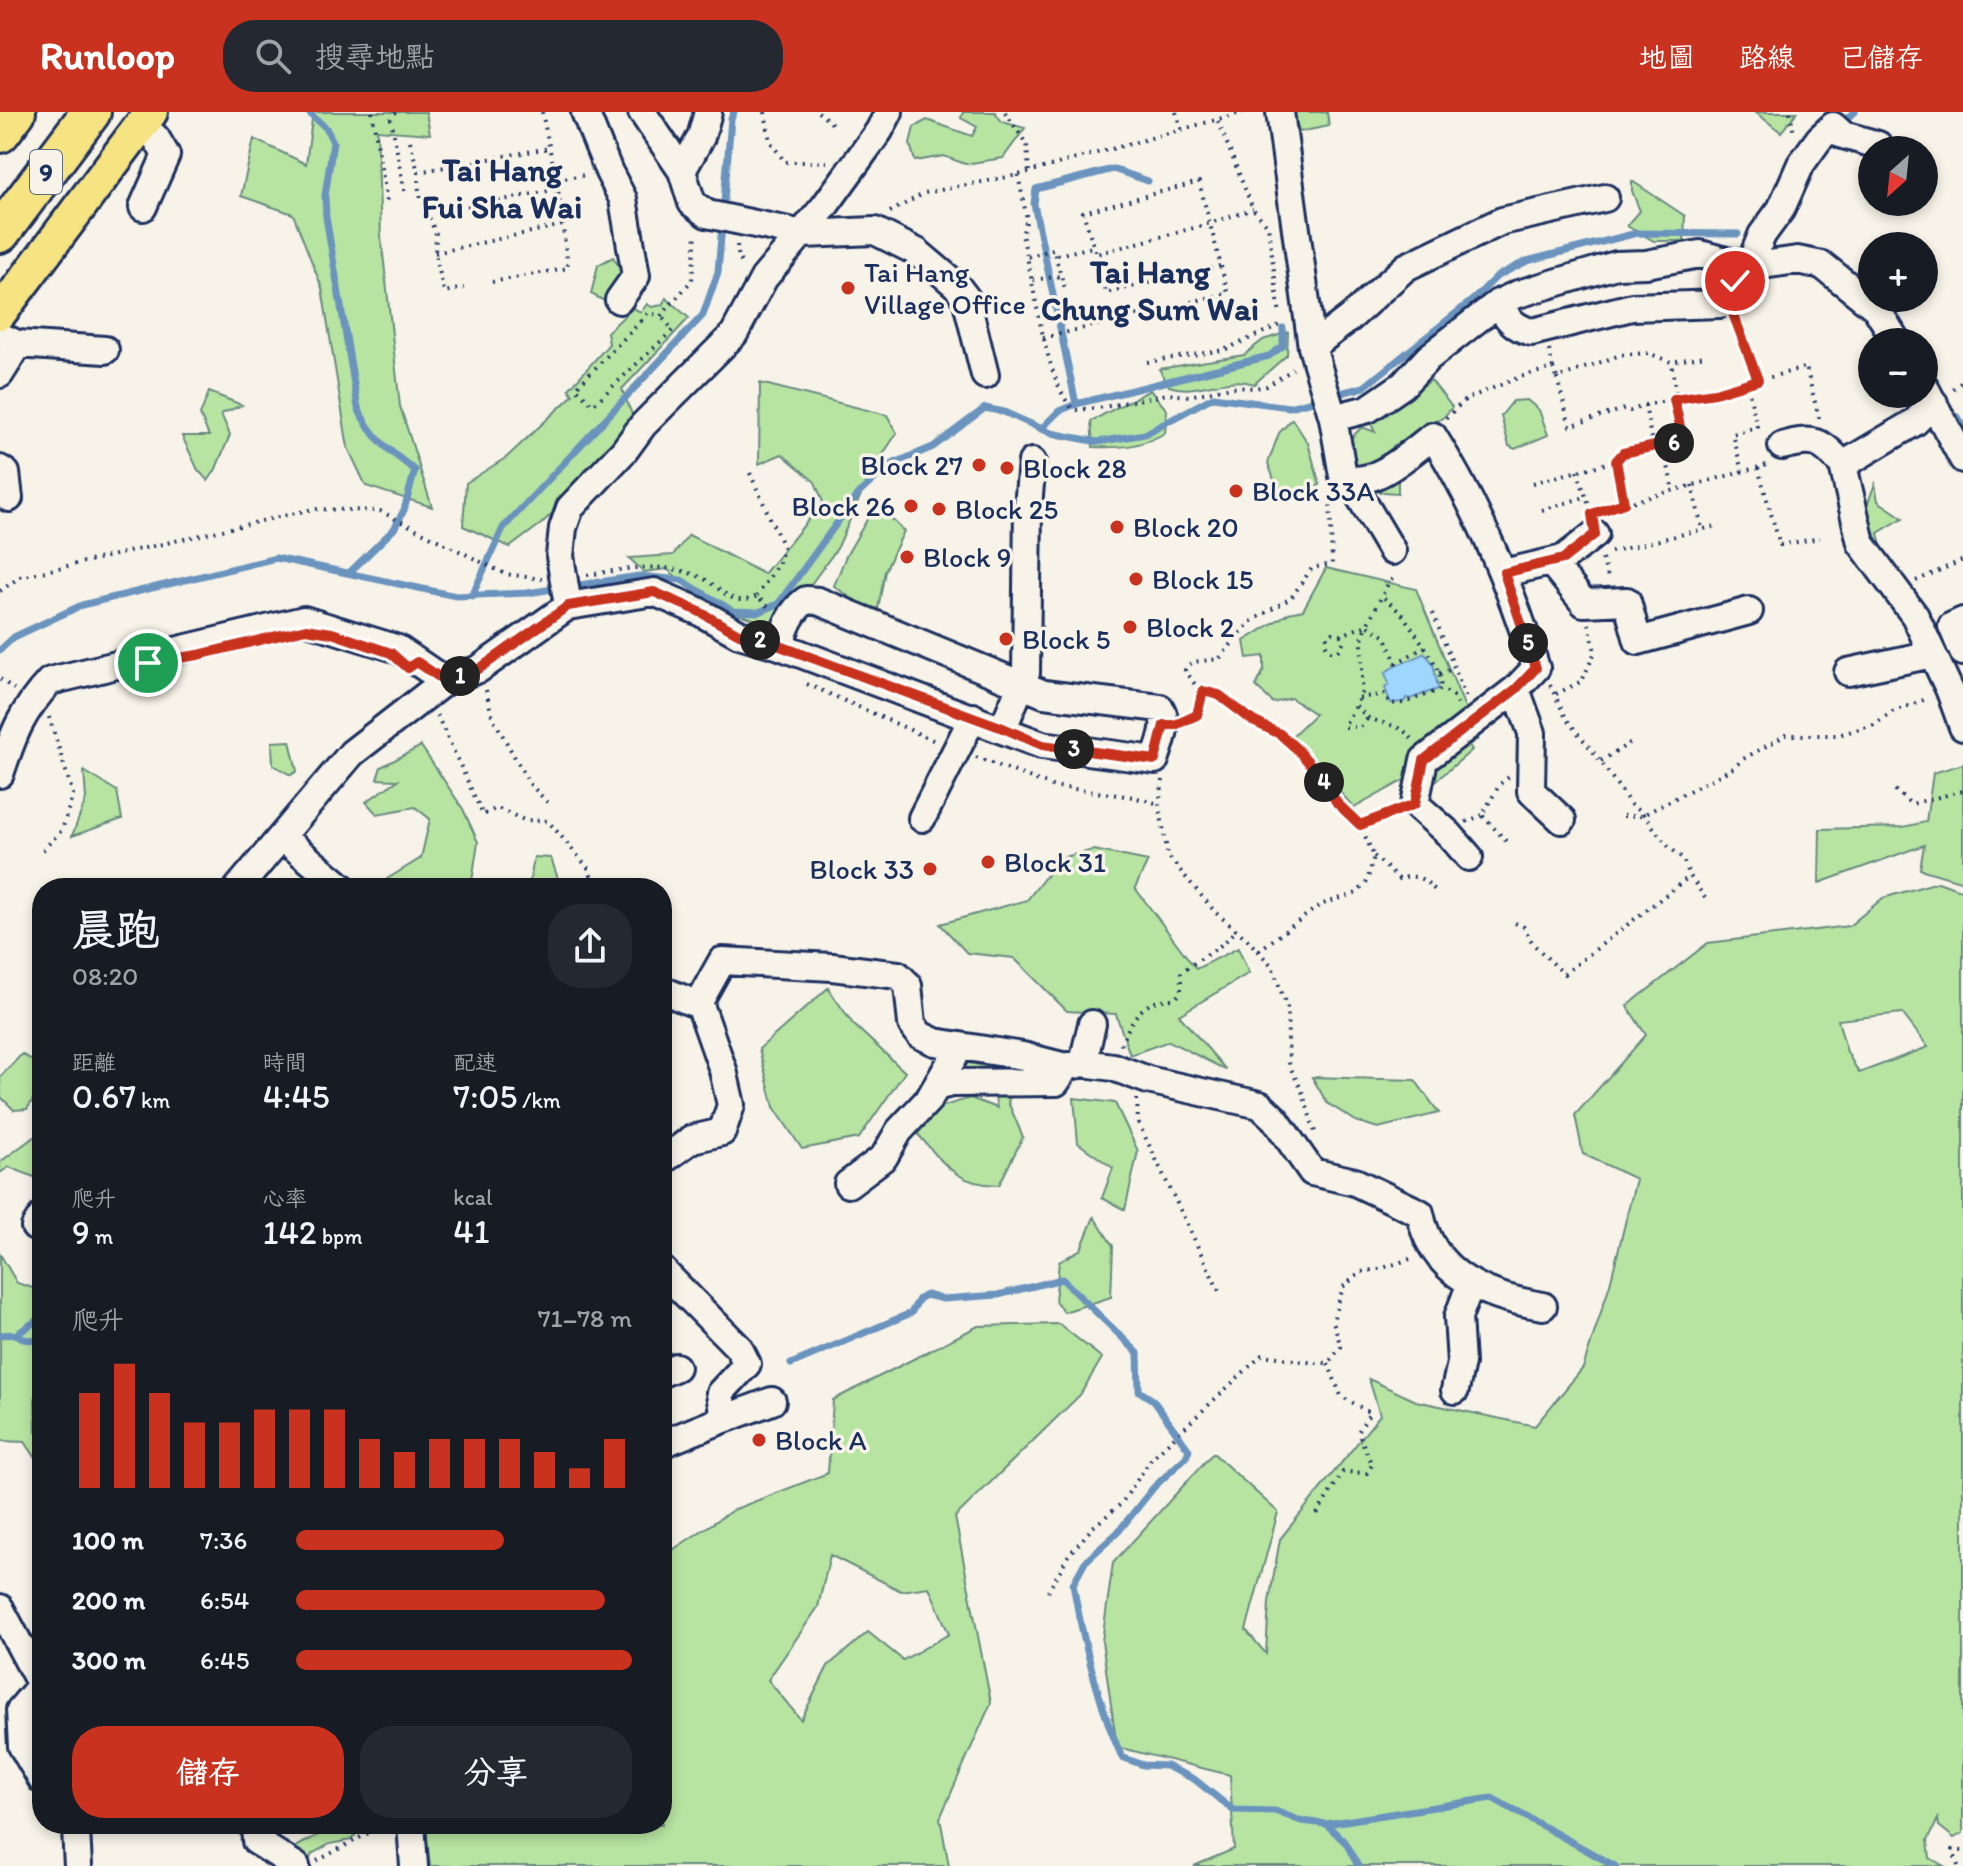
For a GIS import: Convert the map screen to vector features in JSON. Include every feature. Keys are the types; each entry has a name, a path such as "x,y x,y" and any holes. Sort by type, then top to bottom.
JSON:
{"highway":[{"name":"9","path":"0,133 16,112"},
{"name":"9","path":"0,233 91,112"}],"main road":[{"path":"0,313 146,118"}],"street":[{"path":"585,112 623,199 636,276 619,300"},
{"path":"642,112 682,171 692,203 705,224 803,234 875,231 917,252 956,285 966,298 985,375"},
{"path":"682,171 701,137 708,112"},
{"path":"566,588 560,556 563,528 570,508 624,451 643,425 734,334 764,278 803,234 852,169 889,112"},
{"path":"1280,112 1304,356 1322,376 1343,476 1340,484"},
{"path":"143,207 166,155 146,118"},
{"path":"1498,303 1519,329 1532,332 1632,307 1720,304 1731,299 1735,281 1749,267 1762,235 1781,209 1798,156 1819,139 1835,119 1843,135 1858,139"},
{"path":"1304,356 1406,267 1502,221 1605,198"},
{"path":"1332,412 1368,409 1403,385 1428,358 1498,303 1518,294 1616,265 1646,264 1700,254 1749,267 1797,260 1822,265 1876,308 1888,328"},
{"path":"0,374 10,340 105,350"},
{"path":"1843,465 1915,422 1922,408"},
{"path":"1936,408 1963,459"},
{"path":"1340,484 1375,478 1433,436 1459,478 1504,573 1536,668 1516,689 1424,760 1415,804 1469,857"},
{"path":"1782,446 1800,441 1824,444 1843,465 1861,543 1915,616 1963,727"},
{"path":"1003,728 1022,686 1028,652 1028,506 1032,462"},
{"path":"0,469 6,473 9,498"},
{"path":"1340,484 1395,562"},
{"path":"1504,573 1563,559 1598,544"},
{"path":"1551,562 1584,603 1627,601 1638,641 1749,611"},
{"path":"247,878 352,753 436,688 479,669 566,588 654,592 698,611 739,634 780,646 1042,745 1155,760 1164,725 1165,716 1160,708 1063,698 1022,686 818,601 806,600 797,606 786,625 780,646"},
{"path":"0,774 25,699 50,681 304,620 398,649 436,688"},
{"path":"1963,621 1952,626 1963,652"},
{"path":"1848,672 1932,654"},
{"path":"1516,689 1532,733 1531,791 1562,820"},
{"path":"922,818 973,717"},
{"path":"283,838 331,878"},
{"path":"672,1154 692,1139 722,1132 731,1105 723,1070 699,1002 722,961 832,967 898,975 908,985 912,1024 920,1035 935,1042 1125,1072 1260,1105 1275,1119 1312,1172 1355,1182 1420,1213 1428,1242 1459,1276 1515,1301 1543,1306"},
{"path":"672,994 699,1002"},
{"path":"936,1087 951,1083 1056,1082 1074,1065 1092,1024"},
{"path":"848,1184 884,1157 899,1131 929,1099 960,1046"},
{"path":"672,1280 739,1348 747,1364 720,1393 724,1419"},
{"path":"1455,1390 1461,1363 1458,1317 1471,1283"},
{"path":"672,1440 772,1401"},
{"path":"0,1608 32,1669"},
{"path":"32,1696 20,1710 22,1746 32,1764"},
{"path":"76,1834 78,1866"},
{"path":"256,1834 256,1841 296,1866"},
{"path":"412,1834 414,1866"}],"path":[{"path":"372,112 387,202"},
{"path":"396,112 391,119 405,195"},
{"path":"492,282 568,268 558,189 542,112"},
{"path":"765,112 770,141 785,162 826,163 835,152"},
{"path":"818,112 836,127"},
{"path":"1005,112 1027,145 1029,172"},
{"path":"1176,112 1182,131"},
{"path":"875,231 893,208 925,193 1018,175 1244,112"},
{"path":"1790,112 1798,156"},
{"path":"1218,121 1253,209 1268,226 1280,315"},
{"path":"410,141 418,172 419,193 436,234 435,253 444,292 464,288"},
{"path":"418,172 549,148"},
{"path":"556,179 609,172"},
{"path":"1018,175 1027,219 1022,235 1043,338 1065,401 1074,410 1167,394 1189,396 1231,387 1267,386 1304,356"},
{"path":"1043,338 1228,293 1199,182 1083,212 1106,293 1220,265"},
{"path":"428,215 558,189"},
{"path":"1096,254 1253,209"},
{"path":"661,316 692,280 694,234 705,224"},
{"path":"435,253 563,225"},
{"path":"735,228 739,260 764,278"},
{"path":"1056,255 1093,247"},
{"path":"1028,257 1053,249 1065,289"},
{"path":"1033,280 1061,276"},
{"path":"1728,300 1758,380"},
{"path":"648,313 661,316 673,330 593,405 576,388 648,313"},
{"path":"1147,362 1224,350 1280,323 1295,322"},
{"path":"1557,378 1620,355 1648,353 1671,362 1705,356"},
{"path":"1533,483 1616,461 1623,453 1683,440 1671,362"},
{"path":"1433,436 1438,426 1466,399 1520,377 1553,368 1570,426 1624,409 1630,411 1645,405 1715,393 1806,367 1824,444"},
{"path":"1742,472 1733,434 1757,427 1747,383"},
{"path":"1645,405 1653,448"},
{"path":"1664,446 1673,490"},
{"path":"1577,471 1592,514 1789,458 1782,446"},
{"path":"1616,461 1624,503"},
{"path":"1758,468 1780,545 1820,538"},
{"path":"0,591 20,577 313,509 380,511 505,574 566,588 650,565 702,577 737,601 746,602 757,596 780,561 783,547 750,473"},
{"path":"1340,484 1332,564 1312,568 1291,598 1250,622 1219,659 1192,662 1185,670 1203,691 1219,695 1253,721 1280,734 1299,751 1321,777 1337,803 1360,825 1374,856 1399,879 1411,875 1422,878 1437,892"},
{"path":"1692,485 1702,529"},
{"path":"1542,510 1585,497"},
{"path":"1598,544 1716,526"},
{"path":"1895,590 1963,560"},
{"path":"1367,719 1361,727 1344,727 1356,706 1363,677 1362,639 1383,597 1395,562"},
{"path":"757,596 764,603"},
{"path":"1383,597 1402,614 1435,661 1442,683 1440,690"},
{"path":"1556,694 1582,681 1595,652 1584,603"},
{"path":"1433,613 1467,700"},
{"path":"1341,635 1344,641 1339,650 1331,651 1326,646 1327,636 1333,633 1341,635 1367,625"},
{"path":"1367,625 1386,637 1396,663 1425,647"},
{"path":"1536,668 1556,694 1567,720 1601,761 1631,805 1644,815 1666,844 1683,859 1705,898"},
{"path":"479,669 492,716 529,783 549,804"},
{"path":"1439,673 1454,669"},
{"path":"0,679 51,719 73,794 62,830 43,850"},
{"path":"436,688 483,815 497,808 524,820 548,821 589,869 592,878"},
{"path":"1358,698 1383,692 1390,704 1403,703 1443,689 1453,696 1459,711"},
{"path":"1164,725 1175,725 1197,715 1203,691"},
{"path":"1623,816 1644,815 1735,767 1743,759 1786,735 1838,735 1874,725 1892,712 1950,691"},
{"path":"1356,706 1367,719 1395,724 1405,730 1415,744"},
{"path":"1601,761 1630,743"},
{"path":"1155,760 1164,778 1159,804 1168,856 1216,913 1272,966 1287,1008 1289,1065 1302,1091 1315,1135"},
{"path":"1506,841 1482,815 1500,784 1511,775"},
{"path":"1895,790 1911,804 1963,791"},
{"path":"1360,825 1415,804"},
{"path":"1258,951 1320,905 1357,893 1367,882 1374,856"},
{"path":"1515,923 1524,927 1533,944 1564,974 1690,876"},
{"path":"1220,1293 1138,1122 1125,1072 1132,1017 1160,999 1175,999 1181,992 1181,973 1198,959 1230,941 1235,929"},
{"path":"1048,1592 1068,1556 1093,1527 1121,1504 1152,1458 1262,1355 1281,1356 1310,1364 1328,1363 1341,1347 1333,1321 1343,1287 1361,1272 1419,1256 1428,1242"},
{"path":"1317,1514 1343,1472 1367,1473 1372,1465 1358,1432 1370,1413 1341,1396 1328,1363"},
{"path":"308,1866 367,1834"},
{"path":"1958,1866 1953,1850 1963,1851"}],"green space":[{"path":"313,112 426,112 430,134 377,130 381,236 400,406 432,507 366,486 348,448 322,288 293,214 241,196 254,139 306,164"},
{"path":"963,112 995,112 1002,122 1025,128 1003,158 965,164 944,156 915,161 910,144 914,127 927,120 972,136 977,127 961,118"},
{"path":"1294,112 1327,112 1329,126 1299,132"},
{"path":"1755,112 1797,112 1781,132"},
{"path":"1632,181 1685,216 1684,241 1654,241 1627,226 1640,211 1632,191"},
{"path":"613,257 622,271 610,304 591,294 598,265"},
{"path":"666,298 689,318 622,389 633,417 581,486 541,524 510,547 463,526 466,483 507,457 573,395 569,389 609,344 607,332 633,308 641,312 647,304 652,307 662,305"},
{"path":"1288,332 1287,355 1254,384 1233,382 1180,388 1169,386 1159,369 1244,355 1263,340"},
{"path":"1431,380 1452,407 1444,417 1393,446 1398,468 1398,493 1366,491 1346,443 1362,427 1375,432 1371,424"},
{"path":"760,383 887,415 897,433 870,474 838,547 795,606 772,625 710,605 667,569 644,572 629,558 673,555 689,535 764,574 823,502 815,482 782,454 759,464"},
{"path":"1150,390 1167,410 1165,433 1130,446 1093,447 1091,421"},
{"path":"209,392 242,405 221,414 230,435 208,481 198,470 182,436 209,436 200,415"},
{"path":"1527,400 1539,410 1548,435 1515,449 1509,446 1501,416 1513,401"},
{"path":"1292,419 1308,443 1320,485 1290,500 1280,496 1268,463 1279,433"},
{"path":"1875,484 1878,501 1903,518 1878,533 1881,546 1870,570 1850,550"},
{"path":"876,504 904,531 885,571 878,609 858,603 834,586 846,556"},
{"path":"1326,568 1416,589 1478,739 1469,745 1472,750 1430,786 1417,773 1354,808 1291,737 1315,714 1291,698 1273,703 1256,686 1264,670 1264,656 1247,658 1244,641 1289,613 1303,610"},
{"path":"290,741 297,771 291,775 273,765 272,742"},
{"path":"421,746 463,809 478,842 473,878 389,878 421,858 430,819 415,807 377,814 366,802 398,780 377,779 381,767"},
{"path":"1963,764 1963,882 1920,869 1924,845 1819,883 1820,829 1903,827 1926,822 1933,773"},
{"path":"84,771 117,791 122,819 72,836 86,799"},
{"path":"1094,850 1148,861 1135,888 1196,969 1238,948 1249,973 1179,1015 1226,1070 1169,1041 1130,1055 1116,1014 1067,1011 1014,958 967,953 940,924 1027,900 1060,858"},
{"path":"534,857 551,858 558,878 531,878"},
{"path":"1938,882 1963,891 1963,1833 1954,1838 1939,1826 1938,1819 1928,1840 1930,1858 1944,1866 1194,1866 1234,1849 1230,1775 1117,1747 1102,1641 1113,1563 1213,1453 1278,1512 1246,1630 1266,1654 1269,1602 1280,1539 1380,1415 1369,1379 1416,1401 1535,1426 1583,1368 1610,1284 1636,1179 1583,1154 1575,1115 1646,1035 1627,1006 1708,943 1849,926 1883,898","holes":["1902,1013 1928,1047 1859,1073 1847,1052 1838,1020"]},
{"path":"828,988 853,1024 905,1072 859,1138 802,1149 774,1107 759,1049"},
{"path":"22,1054 32,1060 32,1101 27,1109 14,1110 1,1097 0,1077"},
{"path":"965,1062 1019,1074 1008,1102 1023,1137 999,1185 971,1181 951,1170 916,1132 924,1112 970,1098 997,1108 993,1089 962,1073"},
{"path":"1312,1077 1415,1080 1439,1113 1378,1128 1356,1121 1327,1103"},
{"path":"1074,1098 1115,1103 1138,1151 1125,1210 1102,1198 1113,1168 1078,1143"},
{"path":"32,1138 32,1176 9,1167 0,1173 0,1162"},
{"path":"1094,1217 1113,1246 1111,1297 1064,1312 1055,1301 1059,1262 1081,1249"},
{"path":"0,1254 17,1283 32,1288 32,1452 25,1442 0,1441"},
{"path":"1059,1324 1102,1358 1080,1395 955,1517 991,1703 940,1818 949,1866 430,1866 426,1834 672,1834 672,1550 733,1510 828,1473 833,1400 978,1326","holes":["830,1555 901,1591 929,1587 949,1634 903,1660 868,1632 828,1666 801,1720 768,1680 818,1607"]},
{"path":"320,1834 356,1834 351,1840 330,1844 312,1854 307,1866 303,1866 294,1848"}],"water":[{"path":"1424,653 1433,663 1438,689 1406,698 1404,702 1391,703 1385,688 1389,684 1385,673"}],"waterway":[{"path":"308,112 326,128 333,142 325,196 326,217 358,408 368,427 382,443 415,470 404,510 394,529 349,573"},
{"path":"472,596 503,528 703,315 718,272 734,112"},
{"path":"1844,120 1855,112"},
{"path":"1076,404 1034,204 1036,189 1113,169 1148,181"},
{"path":"1333,395 1364,387 1475,298 1497,276 1527,261 1637,233 1738,234"},
{"path":"1041,429 1059,411 1076,404 1269,356 1283,346 1283,328"},
{"path":"0,650 14,637 82,605 276,558 456,596 527,593 639,576 681,580 733,611 759,612 778,604 858,494 890,465 933,447 985,408 1004,412 1051,433 1098,442 1145,434 1213,397 1289,407 1321,399"},
{"path":"1958,417 1963,425"},
{"path":"791,1364 911,1313 919,1299 926,1295 943,1299 998,1295 1062,1279 1138,1353 1139,1391 1153,1400 1189,1450 1118,1532 1085,1562 1073,1584 1093,1672 1122,1757 1143,1765 1166,1766 1194,1779 1233,1810 1275,1811 1301,1821 1326,1824 1346,1843 1358,1866"},
{"path":"0,1335 17,1334 32,1324"},
{"path":"17,1334 23,1339 32,1340"},
{"path":"1326,1824 1492,1798 1615,1866"}],"place":[{"name":"Tai Hang Village Office","path":"848,288"},
{"name":"Block 27","path":"979,465"},
{"name":"Block 28","path":"1007,468"},
{"name":"Block 33A","path":"1236,491"},
{"name":"Block 26","path":"911,506"},
{"name":"Block 25","path":"939,509"},
{"name":"Block 20","path":"1117,527"},
{"name":"Block 9","path":"907,557"},
{"name":"Block 15","path":"1136,579"},
{"name":"Block 2","path":"1130,627"},
{"name":"Block 5","path":"1006,639"},
{"name":"Block 31","path":"988,862"},
{"name":"Block 33","path":"930,869"},
{"name":"Block A","path":"759,1440"}],"district":[{"name":"Tai Hang Fui Sha Wai","path":"502,188"},
{"name":"Tai Hang Chung Sum Wai","path":"1150,290"}],"route":[{"path":"148,663 198,655 306,629 332,633 391,653 408,668 417,662 445,681 479,669 568,606 654,592 698,611 739,634 780,646 1042,745 1155,760 1164,725 1175,725 1197,715 1203,691 1219,695 1253,721 1280,734 1299,751 1321,777 1337,803 1360,825 1415,804 1424,760 1516,689 1536,668 1504,573 1563,559 1595,534 1592,514 1624,503 1616,461 1623,453 1683,440 1674,399 1715,393 1758,380 1728,300 1731,299 1735,281"}]}
